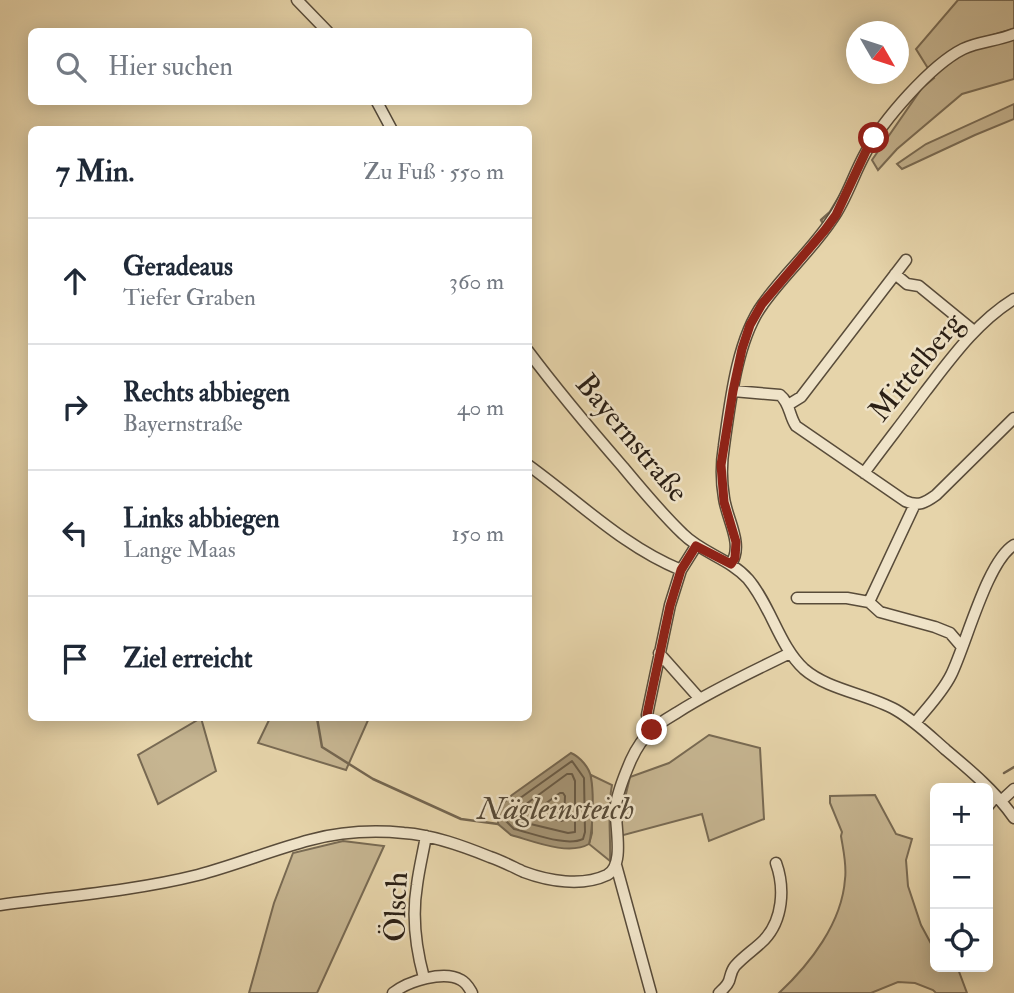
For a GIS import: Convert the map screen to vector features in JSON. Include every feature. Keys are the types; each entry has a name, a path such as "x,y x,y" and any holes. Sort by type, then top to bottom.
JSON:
{"street":[{"path":"297,0 324,28"},
{"path":"731,564 735,558 736,542 724,502 721,465 733,391 750,325 762,304 836,215 866,151 922,82 948,58 974,44 1014,34"},
{"path":"379,105 390,126"},
{"path":"788,405 801,397 906,260"},
{"path":"895,274 907,284 919,286 974,331"},
{"name":"Mittelberg","path":"864,474 974,331 1014,299"},
{"name":"Bayernstraße","path":"532,356 572,408 663,513 696,546 731,564 746,577 765,602 790,653 804,669 832,685 897,710 960,762 1014,818"},
{"path":"733,391 780,395 785,399 796,426 864,474 915,505 926,503 936,495 1014,418"},
{"path":"532,468 631,544 681,570"},
{"path":"869,602 915,505"},
{"path":"915,723 947,681 990,577 1008,548 1014,545"},
{"path":"652,730 647,715 670,606 681,570 696,546"},
{"path":"797,598 847,598 869,602 880,612 935,626 950,633 962,647"},
{"path":"659,653 699,698"},
{"path":"651,993 616,865 617,803 623,778 632,758 652,730 699,698 790,653"},
{"path":"993,802 1014,789"},
{"path":"0,905 165,882 241,863 295,844 359,832 426,836 465,847 524,872 551,880 595,879 607,874 616,865"},
{"name":"Ölsch","path":"424,978 416,936 415,904 426,836"},
{"path":"719,993 729,982 733,968 773,929 780,904 781,874 776,863"},
{"name":"Ölsch","path":"393,993 424,978 447,977 459,979 472,993"}],"shaded area":[{"path":"958,0 1014,0 1014,79 962,94 897,149 878,170 872,160 922,88 934,78 916,49"},
{"path":"1014,104 1014,119 902,169 897,164 926,144"},
{"path":"196,721 202,721 216,771 158,804 138,755"},
{"path":"269,721 368,721 346,770 258,743"},
{"path":"709,735 760,748 764,819 709,841 702,814 620,836 630,777 669,763"},
{"path":"591,775 612,785 609,813 610,861 589,844 592,833"},
{"path":"875,795 896,834 912,839 906,860 908,886 921,925 930,942 930,972 959,972 967,993 936,993 915,983 898,982 871,993 779,993 813,956 831,927 843,895 846,868 842,832 830,803 830,796"},
{"path":"343,841 384,846 317,993 249,993 274,903 293,853"}],"water":[{"name":"Nägleinsteich","path":"571,753 584,763 591,778 593,811 589,844 571,848 550,846 511,835 498,824 498,808"}],"waterway":[{"path":"987,37 1014,29"},
{"path":"823,223 821,220 830,212 842,192"},
{"path":"318,721 322,747 373,779 461,819 498,824"},
{"path":"1004,773 1014,767"}],"route":[{"path":"652,730 647,715 670,606 681,570 696,546 731,564 735,558 736,542 724,502 721,465 733,391 750,325 762,304 836,215 874,138"}]}
